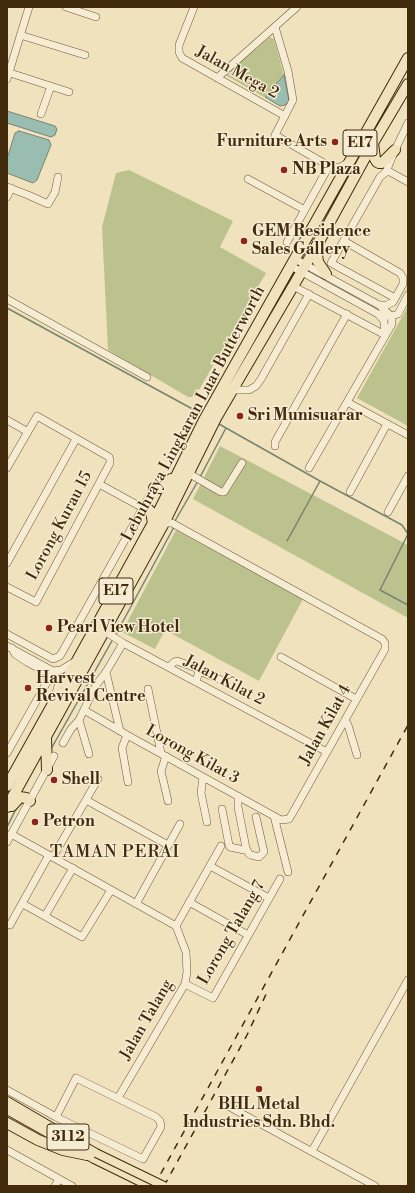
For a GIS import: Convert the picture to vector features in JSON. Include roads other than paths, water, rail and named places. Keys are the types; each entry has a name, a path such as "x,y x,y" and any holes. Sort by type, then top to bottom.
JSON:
{"highway":[{"path":"387,97 408,50"},
{"name":"Lebuhraya Lingkaran Luar Butterworth","path":"7,786 152,524 204,420 408,58"},
{"name":"Lebuhraya Lingkaran Luar Butterworth","path":"7,807 46,736 109,634 172,524 169,512 216,418 304,268 373,143 408,84"},
{"path":"373,143 375,159 379,163 382,163 395,150"},
{"path":"316,247 318,262 326,274"},
{"path":"154,488 162,488 166,485 182,463"},
{"path":"143,508 151,512 152,524"},
{"path":"46,736 47,770"},
{"path":"7,811 20,797 26,798 30,801"},
{"path":"7,1123 38,1140 62,1150 92,1156"}],"main road":[{"name":"3112","path":"7,1101 39,1124 92,1156 149,1186"},
{"name":"3112","path":"7,1110 64,1136 92,1156 164,1186"}],"street":[{"path":"29,7 8,75 52,86 69,92"},
{"path":"66,7 96,17"},
{"name":"Jalan Mega 2","path":"194,7 179,45 179,52 182,58 285,116"},
{"path":"217,78 296,7"},
{"path":"275,27 288,71 293,100 275,135 329,166 339,168 349,162"},
{"path":"20,35 85,55"},
{"path":"41,114 52,86"},
{"path":"395,298 331,263 380,177 386,172 408,124"},
{"path":"329,166 336,175 334,188"},
{"path":"287,242 329,166"},
{"path":"386,172 390,172 408,182"},
{"path":"7,197 9,187 48,204 54,192 58,177"},
{"path":"248,178 305,210"},
{"path":"344,241 400,273 408,273"},
{"path":"293,262 378,314 384,321 385,335"},
{"path":"304,268 326,274 379,305 394,318"},
{"path":"379,305 387,306 395,298 404,281 400,273"},
{"path":"293,286 385,335"},
{"path":"232,390 249,390 256,386 309,294"},
{"path":"309,468 408,296"},
{"path":"7,299 148,377"},
{"path":"275,446 275,442 347,314"},
{"path":"378,314 394,318"},
{"path":"347,402 408,435"},
{"path":"7,468 37,416 76,439 7,563"},
{"path":"7,420 28,432"},
{"path":"350,492 387,424"},
{"name":"Lorong Kurau 15","path":"7,587 36,602 110,463 109,457 76,439"},
{"path":"188,473 221,492 224,492 242,463"},
{"path":"388,512 408,476"},
{"path":"98,484 143,508"},
{"path":"7,634 53,659 60,656 154,488"},
{"name":"Jalan Kilat 4","path":"172,524 382,639 385,643 385,649 289,818"},
{"name":"Jalan Kilat 2","path":"109,634 123,643 327,752"},
{"path":"63,743 84,710 96,685 106,672 123,643"},
{"path":"9,647 54,671 61,670 78,659"},
{"path":"9,647 27,662 56,678 58,683 52,704"},
{"path":"281,657 356,699"},
{"path":"168,667 174,662 180,662 221,680"},
{"path":"196,682 199,671"},
{"path":"106,672 124,733 122,748 128,782"},
{"path":"7,753 51,675"},
{"path":"148,689 163,755 161,771 168,801"},
{"name":"Lorong Kilat 3","path":"84,710 281,820 289,818"},
{"path":"78,720 89,754"},
{"path":"345,720 348,725 357,755"},
{"path":"7,842 54,756"},
{"path":"203,777 201,793 207,822"},
{"path":"10,925 98,779"},
{"path":"238,796 238,807 246,848 249,854 259,857 264,852 256,817"},
{"path":"86,800 168,845"},
{"path":"222,809 230,847 244,850 246,848"},
{"path":"274,816 288,872"},
{"path":"136,904 180,824"},
{"path":"11,834 176,926 221,846"},
{"path":"210,866 269,898"},
{"path":"45,916 73,868"},
{"name":"Lorong Talang 7","path":"186,984 213,998 280,879"},
{"path":"23,904 82,937 110,890"},
{"path":"189,902 248,935"},
{"name":"Jalan Talang","path":"118,1098 186,984 186,952 176,926"},
{"path":"312,1152 408,980"},
{"path":"7,1090 56,1117 143,1159 161,1127 160,1121 156,1117 76,1078 56,1117 39,1124"},
{"path":"226,1104 375,1186"},
{"path":"56,1117 64,1136"},
{"path":"7,1150 72,1186"},
{"path":"55,1186 59,1179"}],"water":[{"path":"284,75 289,101 285,105 280,106 265,97"},
{"path":"7,111 55,126 57,129 55,135 51,137 7,123"},
{"path":"19,131 49,140 51,145 37,180 33,183 7,173 7,159 15,133"}],"waterway":[{"path":"7,308 198,412"},
{"path":"219,424 402,525 408,534 380,590 408,605"},
{"path":"200,477 226,428"},
{"path":"175,521 198,481"},
{"path":"287,541 320,481"},
{"path":"115,636 174,527"},
{"path":"51,749 113,639"},
{"path":"7,827 17,807"}],"railway":[{"path":"154,1186 408,725"},
{"path":"164,1186 247,1035 268,990"}],"place":[{"name":"Furniture Arts","path":"335,142"},
{"name":"NB Plaza","path":"284,170"},
{"name":"GEM Residence Sales Gallery","path":"244,241"},
{"name":"Sri Munisuarar","path":"240,416"},
{"name":"Pearl View Hotel","path":"49,628"},
{"name":"Harvest Revival Centre","path":"28,688"},
{"name":"Shell","path":"54,780"},
{"name":"Petron","path":"35,822"},
{"name":"BHL Metal Industries Sdn. Bhd.","path":"259,1089"}],"district":[{"name":"TAMAN PERAI","path":"115,853"}]}
